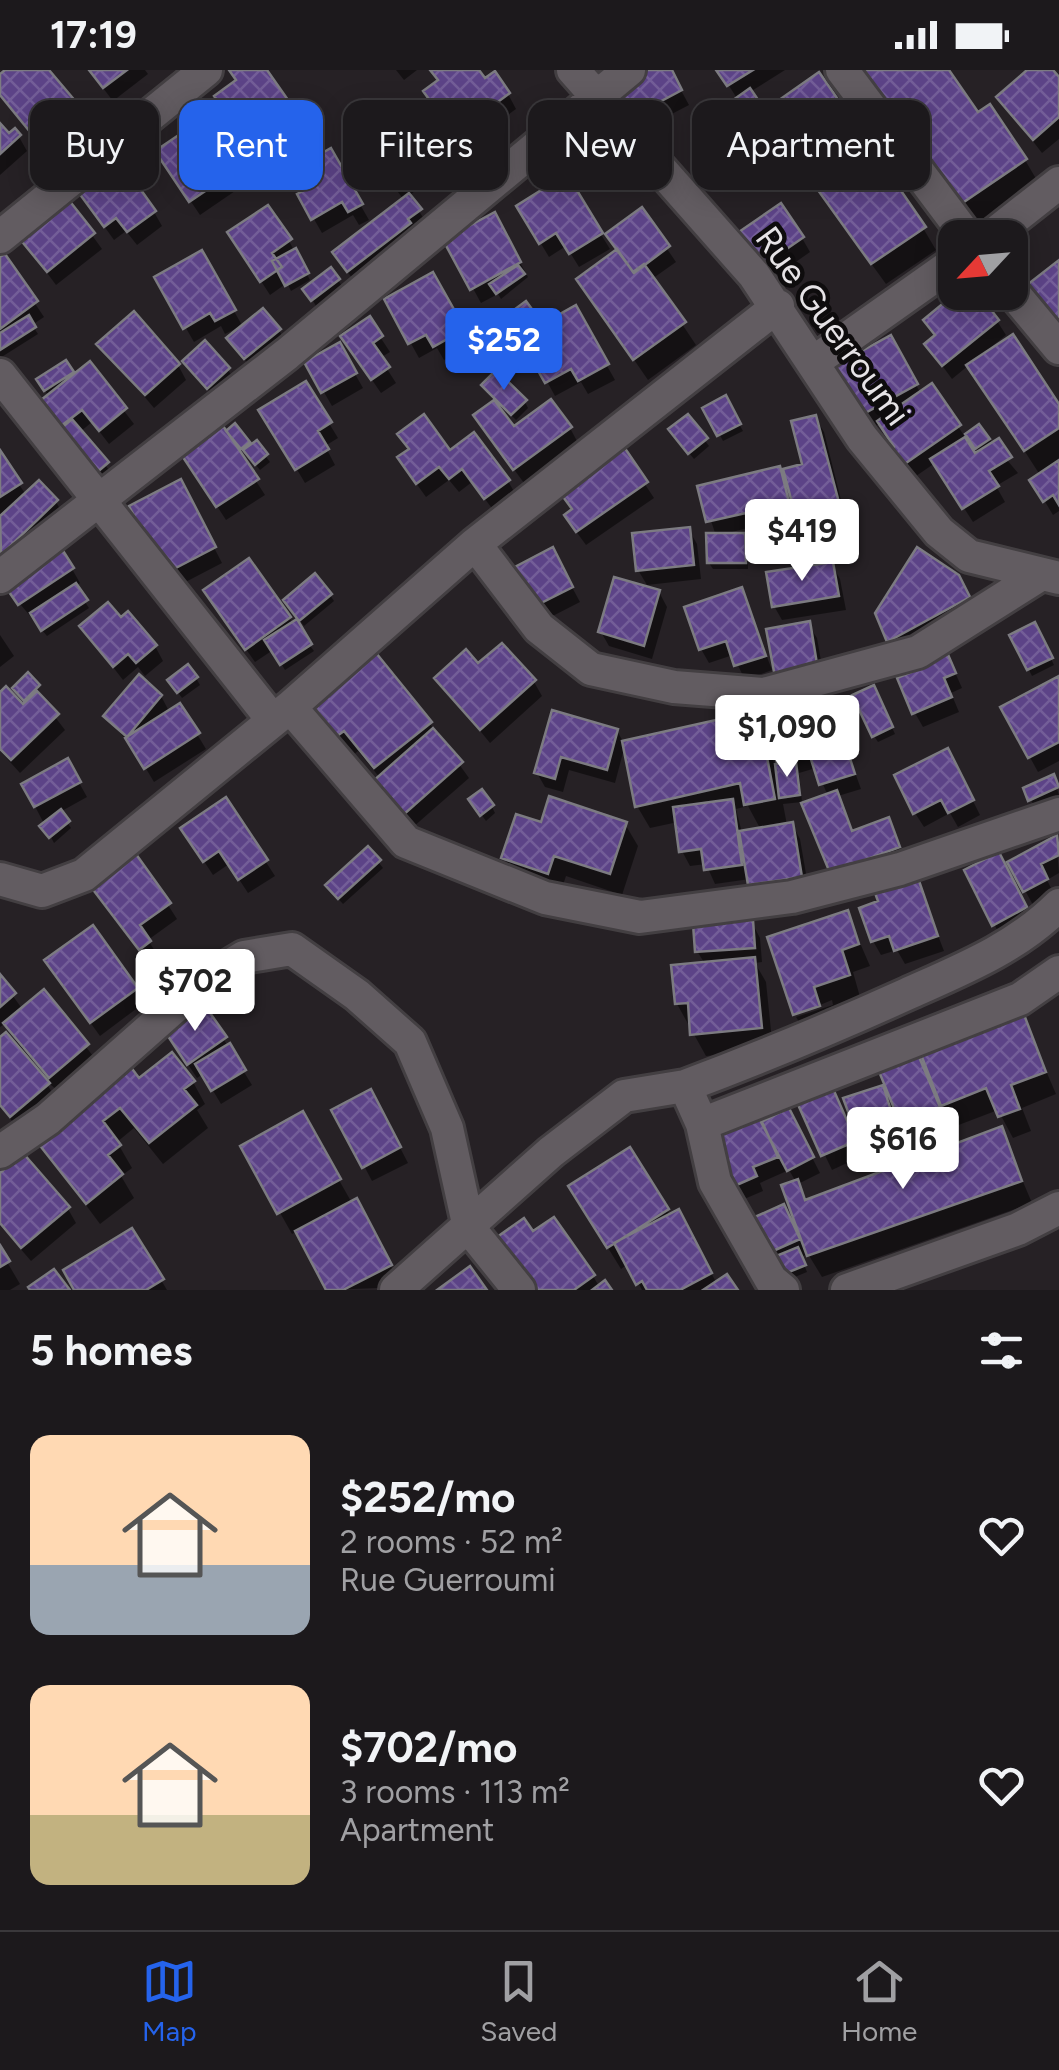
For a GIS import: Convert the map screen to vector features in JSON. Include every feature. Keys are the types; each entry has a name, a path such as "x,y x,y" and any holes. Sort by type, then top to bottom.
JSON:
{"street":[{"path":"0,237 206,70"},
{"name":"Rue Guerroumi","path":"573,70 593,98 778,306 862,438 939,532 969,556 1050,576"},
{"path":"0,576 287,354 629,70"},
{"path":"842,70 954,220"},
{"path":"1012,220 1059,183"},
{"path":"814,361 938,274"},
{"path":"0,879 42,891 84,875 281,713 476,544 778,306"},
{"path":"1027,310 1059,348"},
{"path":"0,375 99,500 281,713 406,842 545,898 640,917 792,896 900,869 1059,814"},
{"path":"476,544 540,628 591,669 674,687 764,694 918,652 1050,576"},
{"path":"396,1290 551,1152 624,1096 685,1086 804,1041 1028,936 1059,905"},
{"path":"0,1152 48,1119 204,981 244,957 292,949 356,995 410,1042 447,1128 469,1228 518,1290"},
{"path":"702,1124 1020,999 1059,972"},
{"path":"685,1086 702,1124 715,1182 771,1280 783,1290"},
{"path":"847,1290 1018,1229 1059,1208"}],"building":[{"path":"5,70 49,70 74,100 30,100 30,132 0,95 0,74"},
{"path":"89,70 127,70 103,88"},
{"path":"229,70 267,70 288,100 217,100 214,96 236,80"},
{"path":"430,70 479,70 485,78 495,71 510,93 500,100 429,100 423,91 438,80"},
{"path":"645,70 672,70 682,90 663,100 624,100 616,85"},
{"path":"716,70 753,70 727,86"},
{"path":"864,70 949,70 978,112 990,104 1027,159 958,206 930,165 930,100 885,100"},
{"path":"1027,70 1053,70 1059,77 1059,117 1033,140 996,97"},
{"path":"819,72 838,100 779,100"},
{"path":"750,88 758,100 733,100"},
{"path":"0,123 9,133 15,128 21,135 0,154"},
{"path":"179,135 179,187 159,157 159,148"},
{"path":"331,148 343,169 343,190 355,190 363,204 348,212 342,202 311,220 297,194 323,190 323,153"},
{"path":"141,190 156,211 127,232 116,218 104,227 79,193"},
{"path":"181,190 207,190 189,202"},
{"path":"542,190 577,190 603,233 569,254 556,233 539,244 516,206"},
{"path":"818,190 900,190 926,227 871,264"},
{"path":"409,193 422,209 408,219 411,223 347,272 332,252"},
{"path":"68,199 95,233 47,272 19,238"},
{"path":"781,203 804,237 756,270 733,236"},
{"path":"268,205 292,239 272,253 282,267 260,282 227,232"},
{"path":"642,207 670,246 634,273 605,234"},
{"path":"495,212 521,262 470,290 443,240"},
{"path":"296,248 309,273 285,286 272,261"},
{"path":"617,249 633,272 644,264 686,322 633,360 576,279"},
{"path":"202,250 236,310 215,321 210,313 183,329 154,277"},
{"path":"5,254 38,301 0,329 0,257"},
{"path":"1059,260 1059,328 1028,286"},
{"path":"518,265 525,274 496,294 489,284"},
{"path":"331,267 340,279 311,301 302,289"},
{"path":"433,272 465,329 433,347 426,335 408,344 384,299"},
{"path":"526,301 537,316 489,353 477,337"},
{"path":"576,305 609,364 578,381 571,369 545,383 519,337"},
{"path":"263,308 281,329 244,359 226,338"},
{"path":"938,308 991,310 999,320 942,366 924,344 935,335 923,320"},
{"path":"134,311 180,364 145,395 96,344"},
{"path":"471,311 487,329 475,340 460,322"},
{"path":"29,315 36,327 0,350 0,333"},
{"path":"370,316 383,336 373,343 390,367 371,380 340,336"},
{"path":"1013,334 1059,404 1059,428 1024,451 966,365"},
{"path":"891,335 918,384 856,418 829,369"},
{"path":"205,340 230,368 207,389 182,361"},
{"path":"340,342 357,373 321,393 304,362"},
{"path":"66,360 74,372 44,391 36,379"},
{"path":"90,361 127,408 99,431 82,410 57,429 36,404"},
{"path":"496,370 527,400 511,415 481,385"},
{"path":"306,381 332,422 318,431 329,449 295,470 258,410"},
{"path":"932,383 961,425 893,472 882,455 894,447 877,421"},
{"path":"726,395 741,424 717,436 702,408"},
{"path":"551,399 572,427 513,470 473,415 494,400 514,426"},
{"path":"424,414 450,450 474,432 510,480 484,499 462,469 449,479 439,467 416,484 397,457 409,449 397,434"},
{"path":"688,414 708,438 688,454 668,429"},
{"path":"816,415 842,514 798,525 783,469 802,464 791,421"},
{"path":"72,419 109,462 88,480 53,435"},
{"path":"221,423 259,479 216,507 179,451"},
{"path":"235,423 250,442 241,449 226,431"},
{"path":"979,424 990,439 975,449 965,434"},
{"path":"965,437 975,453 999,438 1012,457 989,471 999,486 962,509 930,459"},
{"path":"257,440 268,454 255,465 243,450"},
{"path":"622,444 648,482 576,532 564,515 572,509 556,487"},
{"path":"0,450 22,483 0,497"},
{"path":"1059,460 1059,505 1053,495 1043,502 1029,480"},
{"path":"780,466 795,526 751,536 746,513 706,522 697,486"},
{"path":"181,479 216,547 164,574 129,506"},
{"path":"39,480 58,500 1,555 0,516"},
{"path":"690,527 694,565 636,571 632,533"},
{"path":"776,532 780,553 750,558 746,537"},
{"path":"706,533 745,533 746,563 707,563"},
{"path":"60,546 74,568 18,605 3,583"},
{"path":"553,547 573,587 531,608 511,569"},
{"path":"917,547 959,575 970,597 887,642 875,613"},
{"path":"249,558 291,617 245,650 203,590"},
{"path":"833,562 839,596 772,607 766,572"},
{"path":"315,573 332,594 299,621 283,600"},
{"path":"614,577 660,590 644,646 598,632"},
{"path":"76,583 88,600 41,631 30,613"},
{"path":"742,587 766,656 734,666 726,641 699,650 684,607"},
{"path":"108,602 121,617 128,611 157,645 136,663 128,654 113,667 79,626"},
{"path":"297,619 312,644 280,665 264,640"},
{"path":"810,621 818,670 775,677 766,629"},
{"path":"1035,622 1053,658 1027,670 1009,635"},
{"path":"502,643 536,680 480,730 434,678 466,649 478,663"},
{"path":"943,643 956,673 944,678 952,697 912,714 897,678 914,671 909,658"},
{"path":"372,648 432,722 374,768 344,731 337,736 308,700"},
{"path":"188,664 198,677 177,693 167,680"},
{"path":"28,672 40,685 24,701 12,688"},
{"path":"139,674 162,695 127,737 103,716"},
{"path":"1059,676 1059,742 1028,758 1000,707"},
{"path":"874,685 893,727 872,737 852,695"},
{"path":"6,686 23,704 37,691 59,714 11,760 0,749 0,692"},
{"path":"180,703 200,733 144,769 125,738"},
{"path":"832,703 855,774 819,785 809,753 777,763 765,725"},
{"path":"552,710 618,729 607,770 561,757 555,779 534,773"},
{"path":"734,716 738,736 762,731 775,799 744,805 740,783 635,807 622,741"},
{"path":"433,728 463,762 402,816 372,782"},
{"path":"948,748 974,800 948,813 941,800 913,814 894,775"},
{"path":"68,758 81,782 34,807 21,784"},
{"path":"796,762 800,795 779,798 775,764"},
{"path":"1054,774 1059,787 1028,801 1023,788"},
{"path":"482,789 494,805 480,816 468,799"},
{"path":"837,790 852,831 889,817 900,847 830,873 801,803"},
{"path":"549,796 627,822 610,874 554,856 548,874 501,858 516,814 541,822"},
{"path":"226,797 268,860 238,880 219,851 203,862 180,828"},
{"path":"733,799 742,865 704,870 701,849 679,852 673,807"},
{"path":"61,809 70,821 49,838 39,826"},
{"path":"793,822 802,877 748,885 739,831"},
{"path":"1057,835 1059,855 1041,864 1048,879 1023,892 1007,862"},
{"path":"368,846 381,860 338,899 325,885"},
{"path":"133,850 171,903 140,925 151,941 139,950 88,883"},
{"path":"999,852 1027,907 992,926 964,870"},
{"path":"918,878 938,936 894,951 889,936 871,942 859,908 878,901 875,893"},
{"path":"848,910 859,944 842,950 850,975 814,987 820,1006 793,1015 767,937"},
{"path":"753,920 755,948 695,952 693,924"},
{"path":"93,925 138,988 90,1023 44,960"},
{"path":"755,957 762,1028 690,1035 688,1003 675,1004 671,965"},
{"path":"0,974 16,993 0,1007"},
{"path":"44,989 89,1044 49,1078 3,1023"},
{"path":"203,1003 227,1037 187,1065 164,1030"},
{"path":"1023,1012 1046,1072 1011,1085 1020,1109 998,1117 986,1088 941,1106 920,1052"},
{"path":"6,1032 50,1083 10,1117 0,1105 0,1037"},
{"path":"230,1043 246,1070 211,1091 195,1064"},
{"path":"172,1052 195,1081 184,1089 197,1105 149,1143 120,1108 103,1121 121,1145 108,1155 123,1174 86,1204 34,1138 130,1066 139,1078"},
{"path":"917,1052 940,1107 900,1123 878,1069"},
{"path":"831,1084 856,1141 821,1156 796,1100"},
{"path":"883,1085 905,1156 869,1168 843,1098"},
{"path":"371,1089 401,1147 362,1168 331,1110"},
{"path":"754,1104 778,1157 753,1167 757,1176 732,1187 704,1126"},
{"path":"789,1108 814,1157 787,1171 761,1122"},
{"path":"303,1111 341,1179 277,1214 240,1146"},
{"path":"1002,1126 1022,1181 807,1256 781,1185 798,1179 805,1200"},
{"path":"630,1147 669,1209 607,1248 568,1186"},
{"path":"23,1153 70,1207 21,1248 0,1223 0,1173"},
{"path":"357,1198 392,1265 343,1290 326,1290 295,1231"},
{"path":"784,1204 800,1239 764,1255 748,1220"},
{"path":"679,1209 712,1273 680,1290 647,1290 642,1281 636,1285 614,1243"},
{"path":"554,1217 595,1275 574,1290 524,1290 490,1242 524,1218 533,1231"},
{"path":"132,1228 164,1279 146,1290 74,1290 63,1270"},
{"path":"0,1245 10,1261 0,1267"},
{"path":"798,1247 806,1265 772,1279 764,1261"},
{"path":"470,1266 487,1290 437,1290"},
{"path":"54,1269 70,1290 30,1290 28,1287"},
{"path":"727,1274 738,1290 703,1290"},
{"path":"605,1280 612,1290 592,1290"}]}
